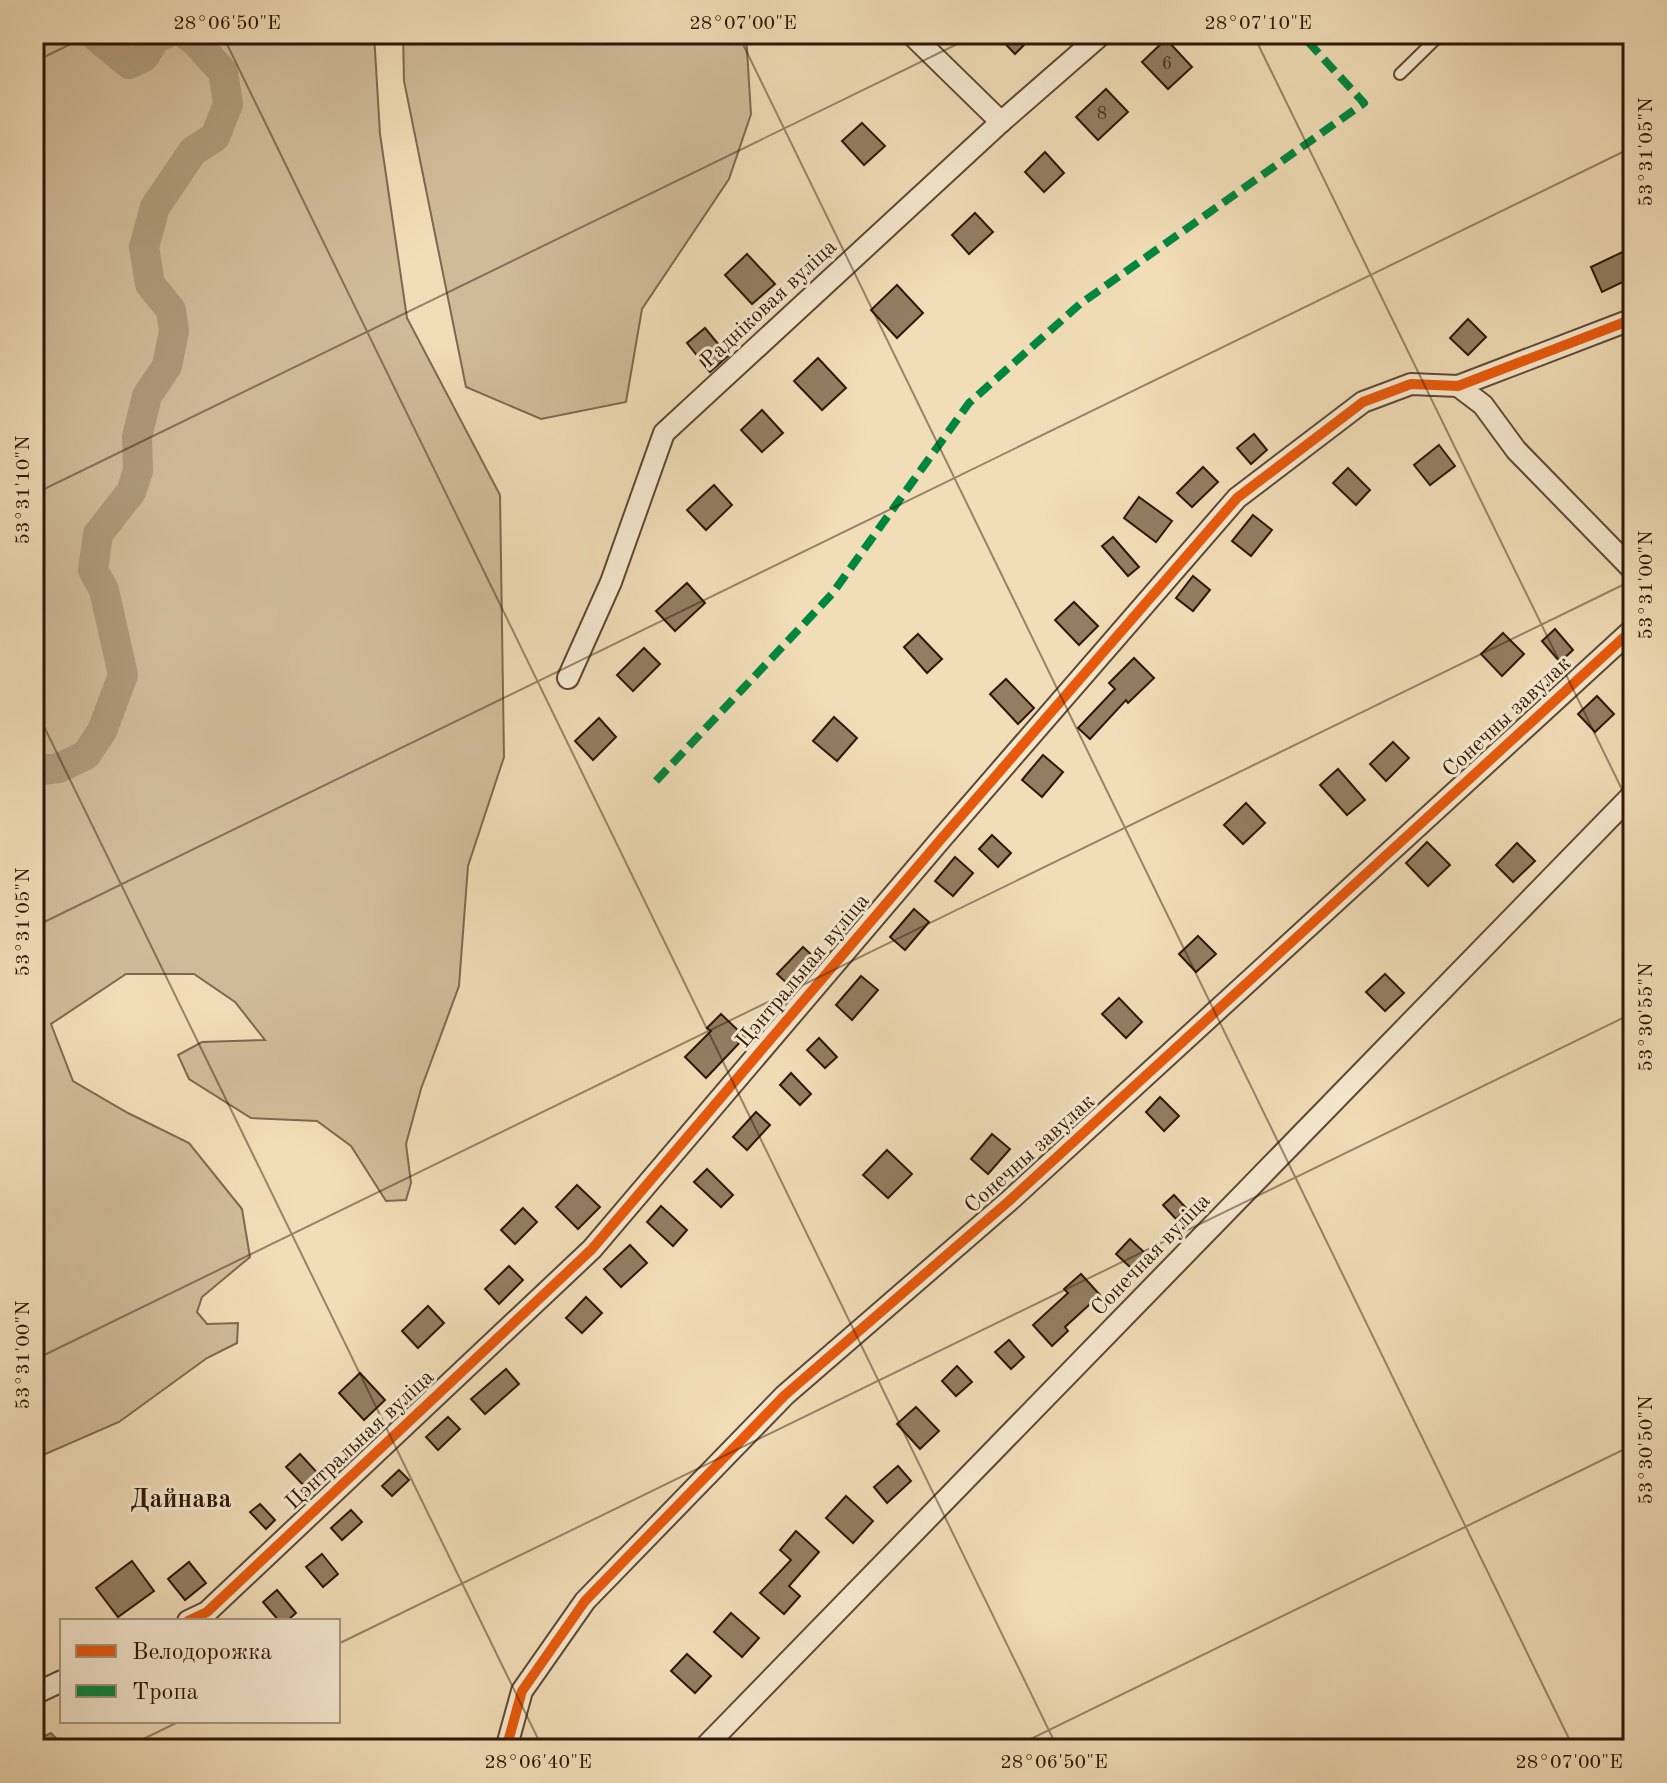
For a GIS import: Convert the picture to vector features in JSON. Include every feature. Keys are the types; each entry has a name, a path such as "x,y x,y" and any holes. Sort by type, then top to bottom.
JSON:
{"street":[{"path":"911,34 1001,122"},
{"name":"Радніковая вуліца","path":"568,678 611,582 664,433 1001,122 1102,34"},
{"path":"1458,386 1633,319"},
{"name":"Цэнтральная вуліца","path":"192,1619 207,1612 592,1249 1237,498 1363,402 1411,384 1458,386"},
{"path":"1458,386 1483,405 1516,450 1633,570"},
{"name":"Сонечны завулак","path":"506,1749 522,1691 585,1601 785,1395 1009,1201 1633,629"},
{"name":"Сонечная вуліца","path":"703,1749 1633,794"},
{"path":"34,1694 60,1682"}],"lane":[{"path":"1400,74 1441,34"}],"shaded area":[{"path":"34,34 374,34 380,134 407,318 500,495 504,757 468,866 459,986 421,1089 406,1144 411,1183 406,1200 386,1201 351,1146 317,1121 251,1118 189,1079 178,1055 202,1042 265,1040 235,1002 194,974 126,974 51,1024 73,1081 189,1143 242,1209 250,1257 202,1297 197,1312 207,1324 238,1323 237,1343 207,1358 119,1422 34,1459"},
{"path":"403,34 746,34 751,114 729,179 642,309 626,402 541,419 466,387 404,81"},
{"path":"51,1733 66,1749 34,1749 34,1741"}],"building":[{"path":"996,34 1035,34 1015,54"},
{"path":"1166,39 1192,67 1168,89 1142,62"},
{"path":"1106,89 1128,112 1098,140 1076,117"},
{"path":"862,123 885,146 864,165 842,141"},
{"path":"1045,152 1064,173 1044,192 1025,172"},
{"path":"975,213 993,232 969,254 952,235"},
{"path":"1633,247 1633,277 1602,292 1591,267"},
{"path":"747,254 775,284 752,304 725,275"},
{"path":"897,285 923,313 897,338 871,310"},
{"path":"1468,319 1486,337 1468,355 1450,338"},
{"path":"705,328 728,356 710,372 687,343"},
{"path":"818,358 846,388 822,410 794,381"},
{"path":"762,410 783,433 762,452 741,430"},
{"path":"1254,434 1267,450 1251,464 1237,448"},
{"path":"1439,445 1455,466 1430,485 1414,465"},
{"path":"1203,467 1218,482 1192,507 1177,493"},
{"path":"1348,468 1370,490 1356,505 1333,483"},
{"path":"714,485 732,505 706,530 687,510"},
{"path":"1139,497 1172,521 1156,542 1124,518"},
{"path":"1253,515 1272,530 1251,556 1232,541"},
{"path":"1113,537 1139,567 1128,576 1102,546"},
{"path":"1193,576 1210,590 1193,611 1176,598"},
{"path":"687,583 705,603 675,631 656,611"},
{"path":"1074,602 1098,626 1079,645 1055,620"},
{"path":"1555,629 1573,650 1560,662 1542,641"},
{"path":"1503,633 1524,654 1502,676 1481,654"},
{"path":"918,634 942,659 927,673 904,647"},
{"path":"644,648 660,664 633,691 617,675"},
{"path":"1134,658 1154,678 1128,703 1126,700 1090,739 1078,728 1115,689 1109,683"},
{"path":"1006,679 1034,708 1018,724 990,694"},
{"path":"1597,696 1614,714 1595,732 1578,714"},
{"path":"834,717 857,738 837,761 813,741"},
{"path":"599,718 616,737 593,760 575,741"},
{"path":"1393,742 1409,758 1386,781 1370,764"},
{"path":"1043,755 1063,772 1042,797 1022,780"},
{"path":"1338,769 1365,800 1347,815 1320,785"},
{"path":"1246,803 1265,823 1243,844 1224,825"},
{"path":"992,835 1011,853 998,867 979,849"},
{"path":"1427,842 1450,865 1428,886 1406,863"},
{"path":"1517,843 1535,861 1513,882 1496,865"},
{"path":"955,857 973,873 953,896 935,881"},
{"path":"914,909 929,922 905,950 890,937"},
{"path":"1198,936 1216,954 1196,972 1179,954"},
{"path":"803,947 815,958 790,986 777,974"},
{"path":"1385,974 1404,993 1385,1011 1366,992"},
{"path":"861,976 878,990 852,1020 836,1005"},
{"path":"1119,998 1142,1022 1126,1038 1102,1014"},
{"path":"721,1014 745,1037 706,1078 685,1057 711,1031 707,1028"},
{"path":"819,1038 837,1057 825,1068 807,1050"},
{"path":"791,1073 811,1094 800,1105 780,1085"},
{"path":"1160,1097 1179,1116 1164,1131 1146,1112"},
{"path":"756,1112 770,1125 747,1150 733,1137"},
{"path":"992,1134 1010,1149 988,1174 971,1159"},
{"path":"887,1150 912,1174 888,1198 863,1175"},
{"path":"707,1169 733,1195 721,1207 694,1182"},
{"path":"577,1185 600,1207 578,1229 556,1207"},
{"path":"1174,1195 1187,1209 1176,1219 1163,1205"},
{"path":"661,1206 687,1230 673,1246 647,1222"},
{"path":"523,1208 537,1222 515,1244 501,1230"},
{"path":"1130,1239 1145,1253 1131,1268 1116,1254"},
{"path":"630,1245 647,1263 621,1287 604,1269"},
{"path":"509,1266 523,1280 499,1304 485,1289"},
{"path":"1081,1274 1100,1295 1065,1327 1068,1331 1052,1346 1033,1325 1068,1293 1064,1289"},
{"path":"586,1297 602,1313 582,1333 566,1318"},
{"path":"428,1306 444,1323 418,1348 402,1331"},
{"path":"1009,1340 1024,1357 1011,1369 995,1352"},
{"path":"957,1366 972,1382 956,1396 942,1381"},
{"path":"506,1369 519,1384 485,1414 471,1399"},
{"path":"360,1373 385,1400 364,1420 339,1393"},
{"path":"916,1407 939,1431 920,1449 897,1424"},
{"path":"448,1417 460,1429 438,1450 426,1437"},
{"path":"300,1454 322,1478 309,1491 286,1467"},
{"path":"898,1466 911,1481 887,1503 874,1487"},
{"path":"399,1470 409,1480 392,1496 382,1486"},
{"path":"846,1496 873,1521 853,1543 826,1518"},
{"path":"260,1504 275,1520 266,1529 250,1512"},
{"path":"351,1510 362,1522 342,1540 331,1528"},
{"path":"796,1531 819,1552 789,1586 800,1596 784,1614 760,1593 791,1560 780,1550"},
{"path":"322,1554 338,1574 323,1587 306,1567"},
{"path":"132,1561 154,1591 118,1617 96,1588"},
{"path":"189,1562 206,1583 185,1600 168,1579"},
{"path":"277,1590 296,1613 289,1619 277,1619 263,1602"},
{"path":"731,1613 759,1638 742,1657 714,1632"},
{"path":"687,1654 711,1676 695,1693 671,1671"}],"waterway":[{"path":"93,34 129,64 144,57 156,37 166,34"},
{"path":"34,771 59,768 86,755 102,731 123,675 104,590 93,570 98,534 131,492 138,471 137,437 147,396 167,366 174,331 171,310 150,284 144,247 155,207 193,151 215,137 228,104 223,72 185,34"},
{"path":"34,1723 45,1749"}],"marked path":[{"path":"656,781 832,594 969,403 1080,304 1364,103 1301,34"},
{"path":"34,1686 37,1692"}],"cycle path":[{"path":"192,1619 207,1612 592,1249 1237,498 1363,402 1411,384 1458,386 1633,319"},
{"path":"506,1749 522,1691 585,1601 785,1395 1009,1201 1633,629"}],"district":[{"name":"Дайнава","path":"181,1500"}]}
